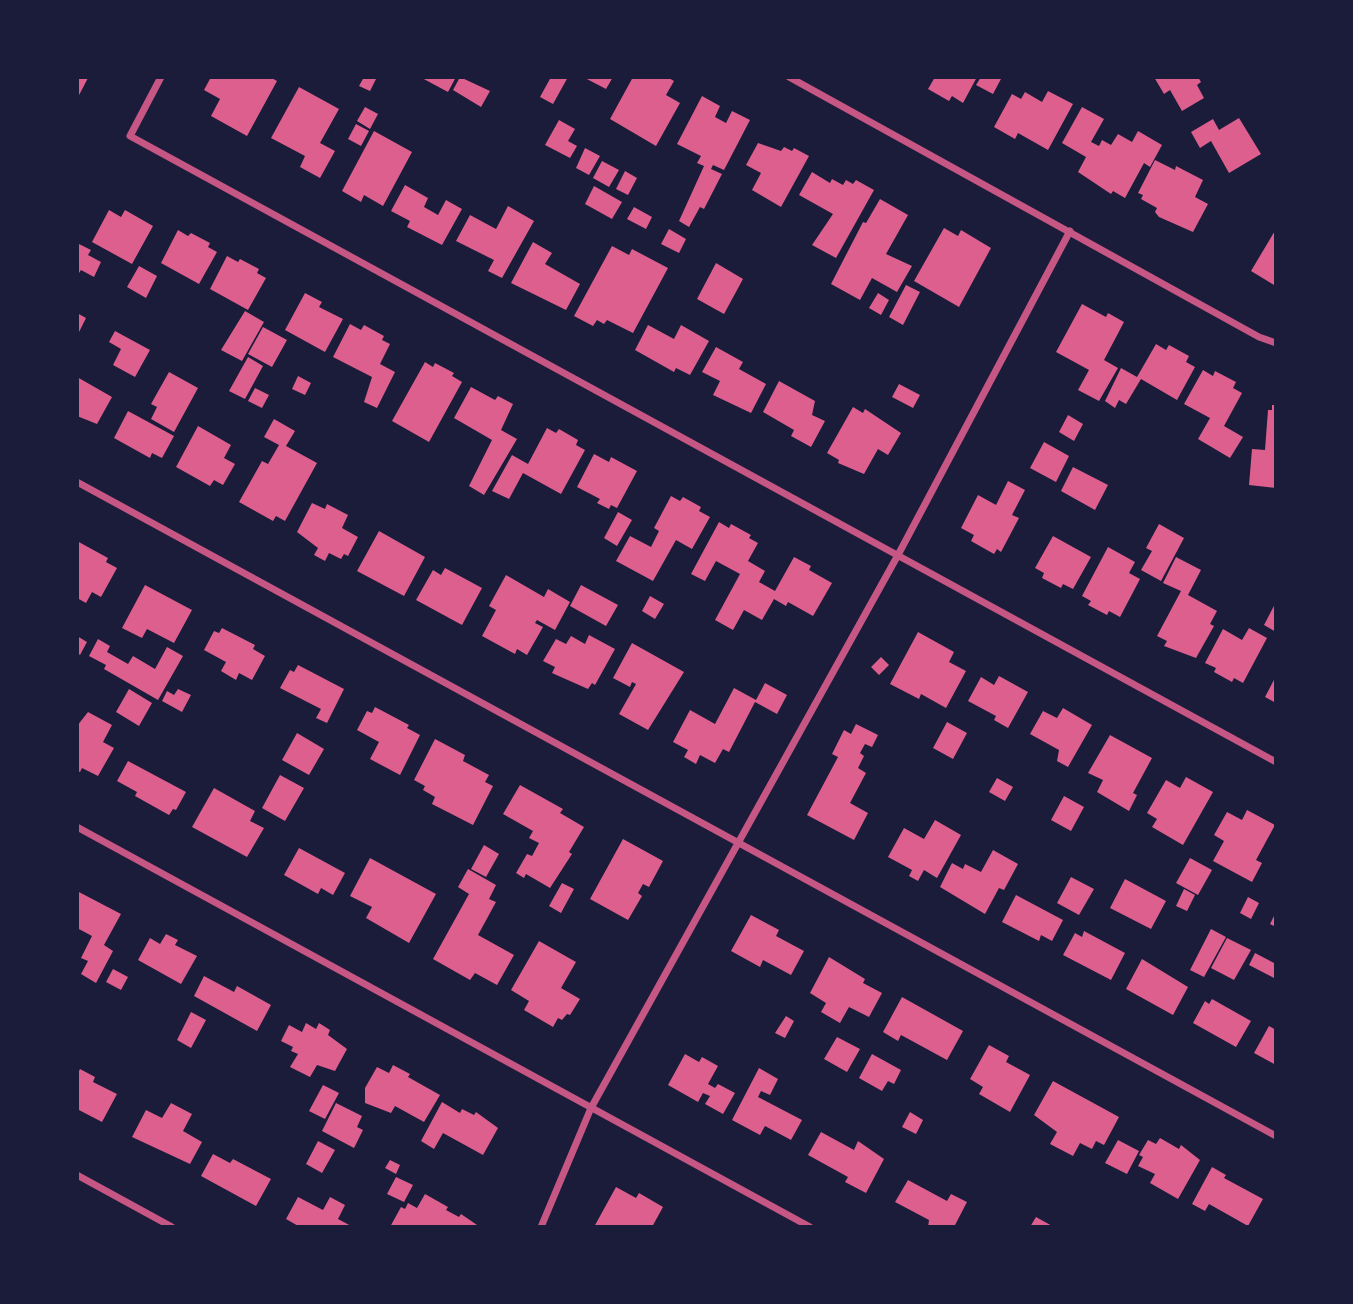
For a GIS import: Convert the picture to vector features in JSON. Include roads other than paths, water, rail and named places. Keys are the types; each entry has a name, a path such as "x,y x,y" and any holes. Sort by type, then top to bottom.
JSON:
{"street":[{"path":"161,77 130,136 1276,762"},
{"path":"789,77 1259,337 1276,343"},
{"path":"541,1227 591,1108 898,555 1070,231"},
{"path":"77,482 1276,1136"},
{"path":"77,827 810,1227"},
{"path":"77,1175 172,1227"}]}
